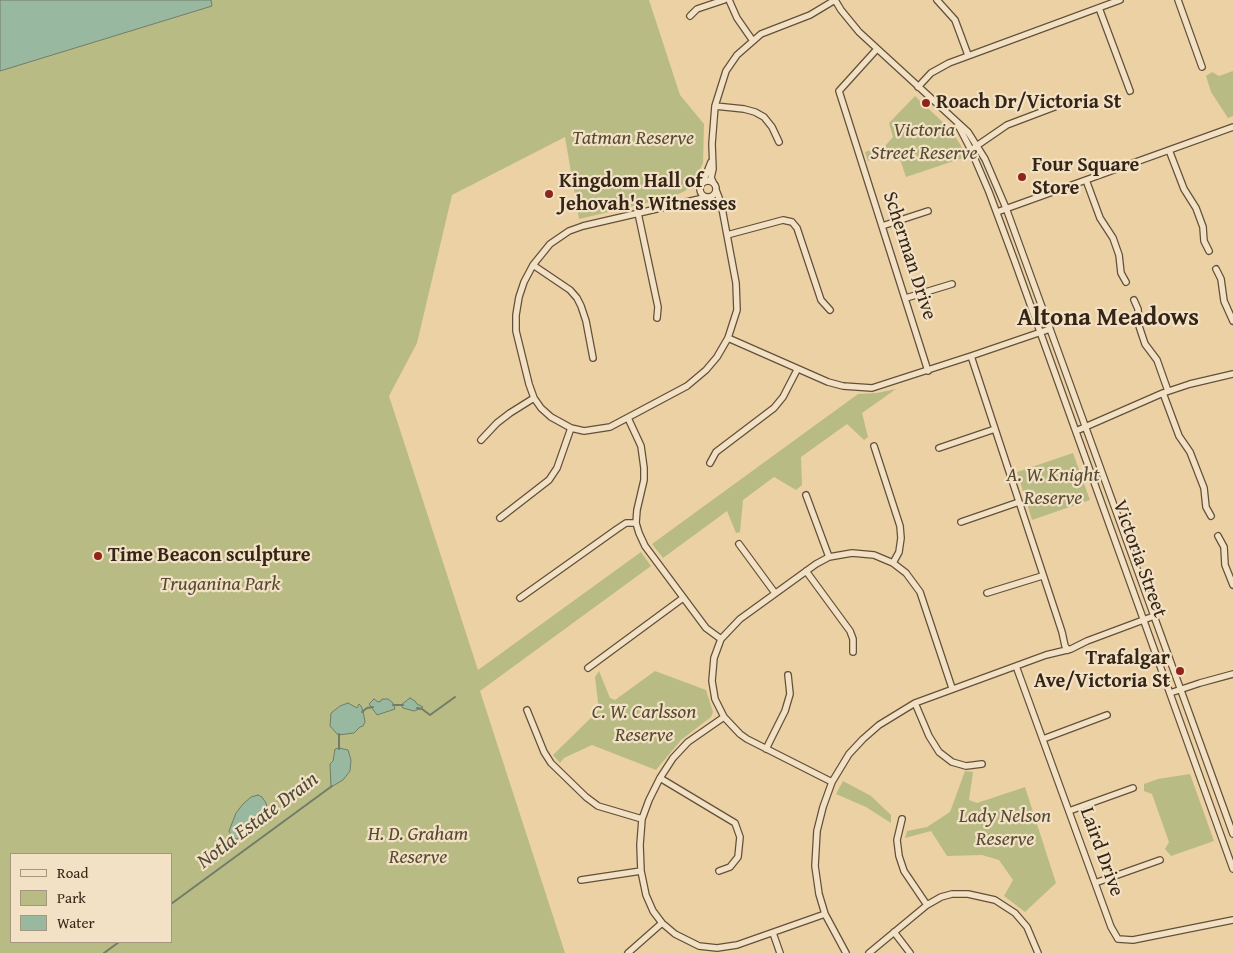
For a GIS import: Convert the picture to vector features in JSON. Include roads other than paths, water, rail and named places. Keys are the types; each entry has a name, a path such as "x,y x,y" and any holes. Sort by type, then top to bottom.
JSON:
{"street":[{"path":"690,16 697,9 724,0"},
{"path":"729,0 737,18 753,41"},
{"path":"716,190 709,197 692,202 684,202 569,231 550,244 534,265 524,282 519,297 516,331 528,384 534,398 551,417 571,428 584,431 610,427 688,386 718,357 728,338 737,310 736,283 721,203 713,182 711,178 715,106 718,92 726,71 737,55 761,34 810,15 835,0"},
{"name":"Victoria Street","path":"835,0 859,32 968,132 978,145 993,176 1233,834"},
{"path":"937,0 955,20 968,55"},
{"path":"918,87 931,73 968,55 1120,0"},
{"path":"1178,0 1202,67"},
{"path":"1099,8 1130,91"},
{"name":"Scherman Drive","path":"877,49 839,91 928,371"},
{"path":"971,150 1008,125 1065,103"},
{"path":"715,106 744,109 764,117 772,127 779,142"},
{"name":"Victoria Street","path":"956,121 971,150 997,212 1233,869"},
{"path":"997,212 1233,127"},
{"path":"1169,150 1184,190 1196,208 1203,227 1204,241 1209,251"},
{"path":"712,160 700,186 700,192 705,197 717,201 722,210"},
{"path":"703,182 707,180 713,182"},
{"path":"1086,180 1100,218 1113,238 1119,255 1121,273 1126,282"},
{"path":"684,202 700,192"},
{"path":"882,226 928,211"},
{"path":"638,213 658,307 657,318"},
{"path":"727,235 783,220 792,222 797,228 820,300 830,310"},
{"path":"534,265 570,290 577,298 582,306 593,358"},
{"path":"1216,269 1224,301 1233,322"},
{"path":"906,298 952,284"},
{"path":"1134,300 1138,309 1139,326 1146,344 1157,360 1179,436 1194,461 1204,488 1208,512 1211,516"},
{"path":"728,338 797,370 828,382 843,386 872,388 1050,329"},
{"path":"971,356 1067,647"},
{"path":"1226,375 1233,369"},
{"path":"710,462 716,452 774,408 783,397 797,370"},
{"path":"1076,431 1166,392 1233,374"},
{"path":"481,440 503,418 534,398"},
{"path":"628,418 641,446 644,468 644,480 636,510 638,533 644,546 706,628 721,639"},
{"path":"500,518 549,480 557,468 571,428"},
{"path":"939,448 995,429"},
{"path":"874,446 900,526 899,552 893,563"},
{"path":"806,496 829,557"},
{"path":"961,522 1019,502"},
{"path":"520,598 617,529 626,524 636,522"},
{"path":"1218,536 1224,547 1226,565 1233,585"},
{"path":"740,544 775,593"},
{"path":"832,782 740,734 724,717 715,699 712,681 714,658 721,639 740,619 806,571 829,557 852,553 874,555 893,563 906,573 920,592 952,688"},
{"path":"806,571 850,630 853,639 853,652"},
{"path":"987,593 1042,576"},
{"path":"588,668 683,598"},
{"path":"846,953 824,914 815,866 817,831 823,807 832,782 849,754 878,725 915,702 1154,616"},
{"name":"Laird Drive","path":"1016,666 1095,883 1118,939 1124,941 1133,940 1233,920"},
{"path":"1170,693 1233,674"},
{"path":"766,748 785,711 790,694 788,675"},
{"path":"915,702 929,736 939,752 952,762 966,766 982,764"},
{"path":"527,710 544,752 551,763 586,798 598,806 642,819"},
{"path":"1043,739 1107,715"},
{"path":"724,717 688,742 673,758 660,778 642,819 641,871 646,895 653,911 674,934 699,946 717,950 773,933 824,914"},
{"path":"660,778 735,823 740,836 738,857 730,866 719,872"},
{"path":"1069,811 1133,788"},
{"path":"902,819 897,840 898,856 904,871 927,905"},
{"path":"1095,883 1160,860"},
{"path":"581,880 641,871"},
{"path":"869,953 927,905 941,897 952,894 968,894 994,900 1003,904 1018,916 1027,927 1038,953"},
{"path":"628,953 662,923"},
{"path":"894,932 910,953"},
{"path":"773,933 780,953"}],"water":[{"path":"0,0 211,0 212,6 0,71"},
{"path":"410,698 423,707 414,711 403,708 401,705"},
{"path":"374,699 378,702 382,699 388,699 393,703 395,709 377,715 369,704"},
{"path":"348,703 357,708 359,704 361,706 365,722 354,733 338,735 330,726 331,713"},
{"path":"335,749 348,750 351,760 350,771 343,780 331,787 330,764 333,761"},
{"path":"258,795 266,803 265,818 251,834 238,839 233,838 229,831 236,813 251,797"}],"waterway":[{"name":"Notla Estate Drain","path":"417,708 430,715 455,697"},
{"name":"Notla Estate Drain","path":"393,705 403,705"},
{"name":"Notla Estate Drain","path":"362,712 367,708 373,707"},
{"name":"Notla Estate Drain","path":"339,734 339,749"},
{"name":"Notla Estate Drain","path":"172,903 332,786"},
{"name":"Notla Estate Drain","path":"104,953 118,943"}],"place":[{"name":"Roach Dr/Victoria St","path":"926,103"},
{"name":"Four Square Store","path":"1022,177"},
{"name":"Kingdom Hall of Jehovah's Witnesses","path":"549,194"},
{"name":"Time Beacon sculpture","path":"98,556"},
{"name":"Trafalgar Ave/Victoria St","path":"1180,671"}],"district":[{"name":"Altona Meadows","path":"1108,319"}],"park label":[{"name":"Tatman Reserve","path":"633,139"},
{"name":"Victoria Street Reserve","path":"924,142"},
{"name":"A. W. Knight Reserve","path":"1053,488"},
{"name":"Truganina Park","path":"220,585"},
{"name":"C. W. Carlsson Reserve","path":"644,724"},
{"name":"Lady Nelson Reserve","path":"1005,828"},
{"name":"H. D. Graham Reserve","path":"418,846"}]}
